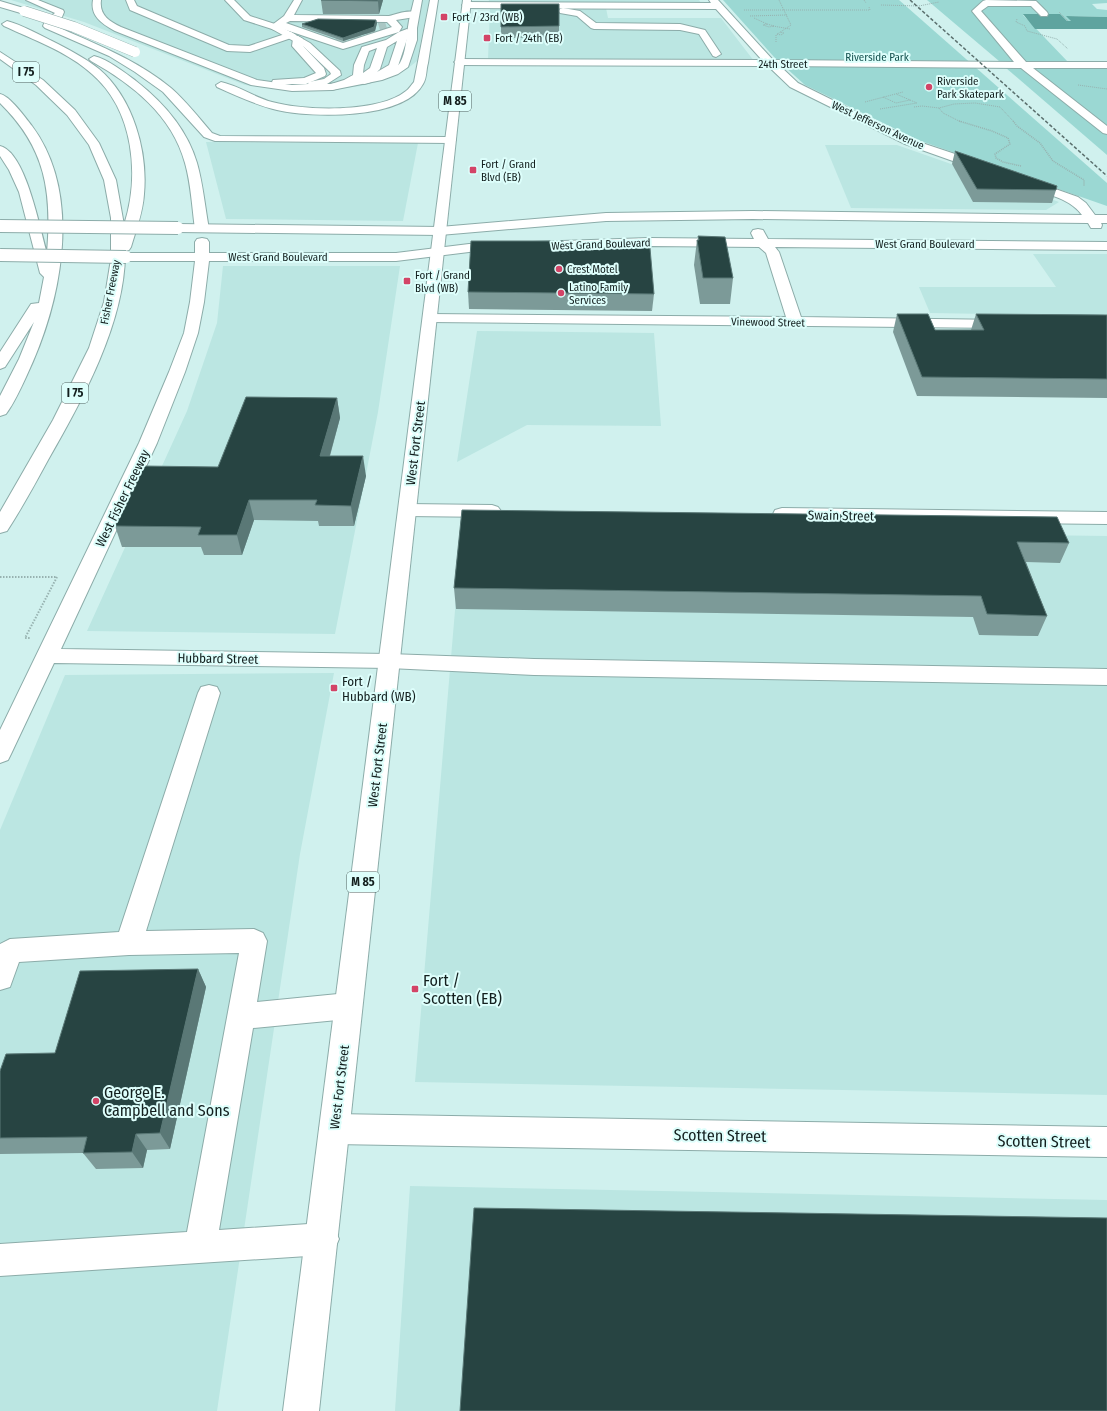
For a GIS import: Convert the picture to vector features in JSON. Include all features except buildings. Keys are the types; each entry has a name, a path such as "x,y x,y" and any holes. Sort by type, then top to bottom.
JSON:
{"main road":[{"path":"30,0 60,12 59,15 48,23 48,26 112,54 153,80 178,101 204,132 213,137 246,140 450,140"},
{"path":"97,0 96,9 98,14 110,25 255,83 283,87 330,87 356,83 384,76 404,65 412,40 409,30 418,0"},
{"path":"130,0 133,8 226,48 250,49 307,35"},
{"path":"229,0 247,18 277,25 336,43 365,49 393,40"},
{"path":"277,25 288,18 298,0"},
{"path":"211,82 267,104 294,110 315,112 345,111 374,107 389,103 409,94 419,83 434,0"},
{"path":"467,3 555,6 715,3"},
{"name":"West Fort Street","path":"301,1411 430,318 436,253 440,231 467,3"},
{"name":"West Jefferson Avenue","path":"715,3 771,64 794,85 909,142 990,170"},
{"path":"1044,14 1033,3 986,3 976,11 1020,62 1107,131"},
{"path":"1016,3 1026,14"},
{"path":"0,4 74,27 138,53"},
{"path":"555,6 557,10 575,11 582,14 594,26 680,27 702,32 716,54"},
{"path":"109,11 114,18 125,25 257,76 277,82 310,85 327,81 336,75 336,71 307,45 307,35"},
{"path":"371,21 388,21 403,15 415,14"},
{"path":"288,18 355,18 388,21 397,27 392,31 336,43"},
{"path":"338,22 355,18"},
{"path":"4,22 52,45 87,65 109,85 125,109 136,152 139,186 136,206 116,275"},
{"name":"West Fisher Freeway","path":"0,754 148,443 177,372 192,325 197,302 202,229 190,160 175,127 155,104 129,80 101,62 54,40 4,22"},
{"path":"330,87 357,80 371,73 375,69 382,47 409,30"},
{"path":"277,82 306,81 321,74 320,70 297,46 307,35"},
{"path":"356,83 377,75 384,70 393,40"},
{"path":"330,87 347,83 357,77 359,73 359,65 365,49"},
{"name":"Fisher Freeway","path":"0,54 51,91 83,125 95,145 105,166 112,190 117,216 118,252 116,275 108,310 96,349 62,420 0,527"},
{"name":"24th Street","path":"459,62 1107,65"},
{"path":"0,64 51,91"},
{"path":"0,97 30,131 37,142 47,165 52,187 55,214 53,268 38,332 0,411"},
{"path":"0,149 13,164 24,186 32,214 37,242 50,284 0,364"},
{"path":"1019,180 1074,200 1082,206 1107,240"},
{"path":"753,215 756,231 763,243 772,252 795,322"},
{"name":"West Grand Boulevard","path":"0,226 440,231 612,217 753,215 1107,219"},
{"path":"523,247 537,239 539,232 533,227 526,225"},
{"path":"260,257 243,249 244,244 254,239 268,236 349,236 397,231"},
{"name":"West Grand Boulevard","path":"0,255 396,257 468,248 628,242 1107,246"},
{"name":"Vinewood Street","path":"430,318 1013,324"},
{"path":"0,543 15,502"},
{"path":"407,510 510,511"},
{"name":"Swain Street","path":"765,514 1107,518"},
{"name":"Hubbard Street","path":"46,656 389,661 534,667 1107,677"},
{"path":"130,943 209,693"},
{"path":"0,978 10,951 130,943 254,941 200,1247"},
{"path":"240,1016 348,1006"},
{"name":"Scotten Street","path":"334,1129 1107,1142"},
{"path":"0,1260 322,1239"}],"path":[{"path":"777,45 775,38 777,34 787,29 791,25 779,0"},
{"path":"881,5 922,5 936,4 939,2"},
{"path":"743,10 870,10 868,7"},
{"path":"749,16 787,15"},
{"path":"1016,17 1016,22 1024,26 1027,31 1053,37 1061,41 1074,56 1074,63 1076,65"},
{"path":"773,26 790,29"},
{"path":"777,34 781,35 784,33 780,32"},
{"path":"1077,85 1107,89"},
{"path":"862,102 903,92"},
{"path":"854,115 893,106 900,107 918,103 896,94"},
{"path":"883,98 896,103"},
{"path":"893,106 896,103 910,100"},
{"path":"914,107 939,108 954,104 975,103 993,105 1003,109 1017,126 1040,143 1053,161 1084,180 1086,184 1082,187"},
{"path":"914,104 918,106"},
{"path":"939,108 941,112 951,118 1008,138 1010,144 997,152 995,154 996,158 1003,162 1022,166"},
{"path":"0,577 57,577"}],"shaded area":[{"path":"11,0 429,0 417,61 407,69 384,80 361,86 323,91 300,91 245,85 84,22"},
{"path":"489,0 699,0 701,3 488,3"},
{"path":"606,8 608,18 721,18 754,61 488,59 490,9"},
{"path":"1023,14 1060,14 1067,21 1071,21 1066,16 1107,17 1107,29 1035,29"},
{"path":"206,142 418,143 403,221 226,219"},
{"path":"825,145 897,145 1059,202 1046,210 851,208"},
{"path":"1033,254 1107,254 1107,316 930,313 919,287 1056,287"},
{"path":"223,266 400,266 378,412 335,634 87,631 187,411 217,323"},
{"path":"477,331 654,333 661,426 527,425 457,462"},
{"path":"462,528 1107,536 1107,1095 415,1082"},
{"name":"George E. Campbell and Sons","path":"334,673 300,854 217,1411 0,1411 0,830 65,675"},
{"path":"410,1186 1107,1200 1107,1411 395,1411"}],"green space":[{"name":"Riverside Park","path":"723,0 899,0 1107,183 1107,206 918,140 805,85 774,57"},
{"path":"927,0 1107,0 1107,3 1092,4 1097,9 1107,10 1107,17 1067,16 1071,21 1067,21 1059,14 1023,15 1068,62 999,61"},
{"path":"1006,68 1107,68 1107,155"}],"tunnel":[{"path":"336,40 386,25"}],"railway":[{"path":"910,0 1107,176"}],"place":[{"name":"Fort / 23rd (WB)","path":"444,17"},
{"name":"Fort / 24th (EB)","path":"487,38"},
{"name":"Riverside Park Skatepark","path":"929,87"},
{"name":"Fort / Grand Blvd (EB)","path":"473,170"},
{"name":"Crest Motel","path":"559,269"},
{"name":"Fort / Grand Blvd (WB)","path":"407,281"},
{"name":"Latino Family Services","path":"561,293"},
{"name":"Fort / Hubbard (WB)","path":"334,688"},
{"name":"Fort / Scotten (EB)","path":"415,989"},
{"name":"George E. Campbell and Sons","path":"96,1101"}]}
